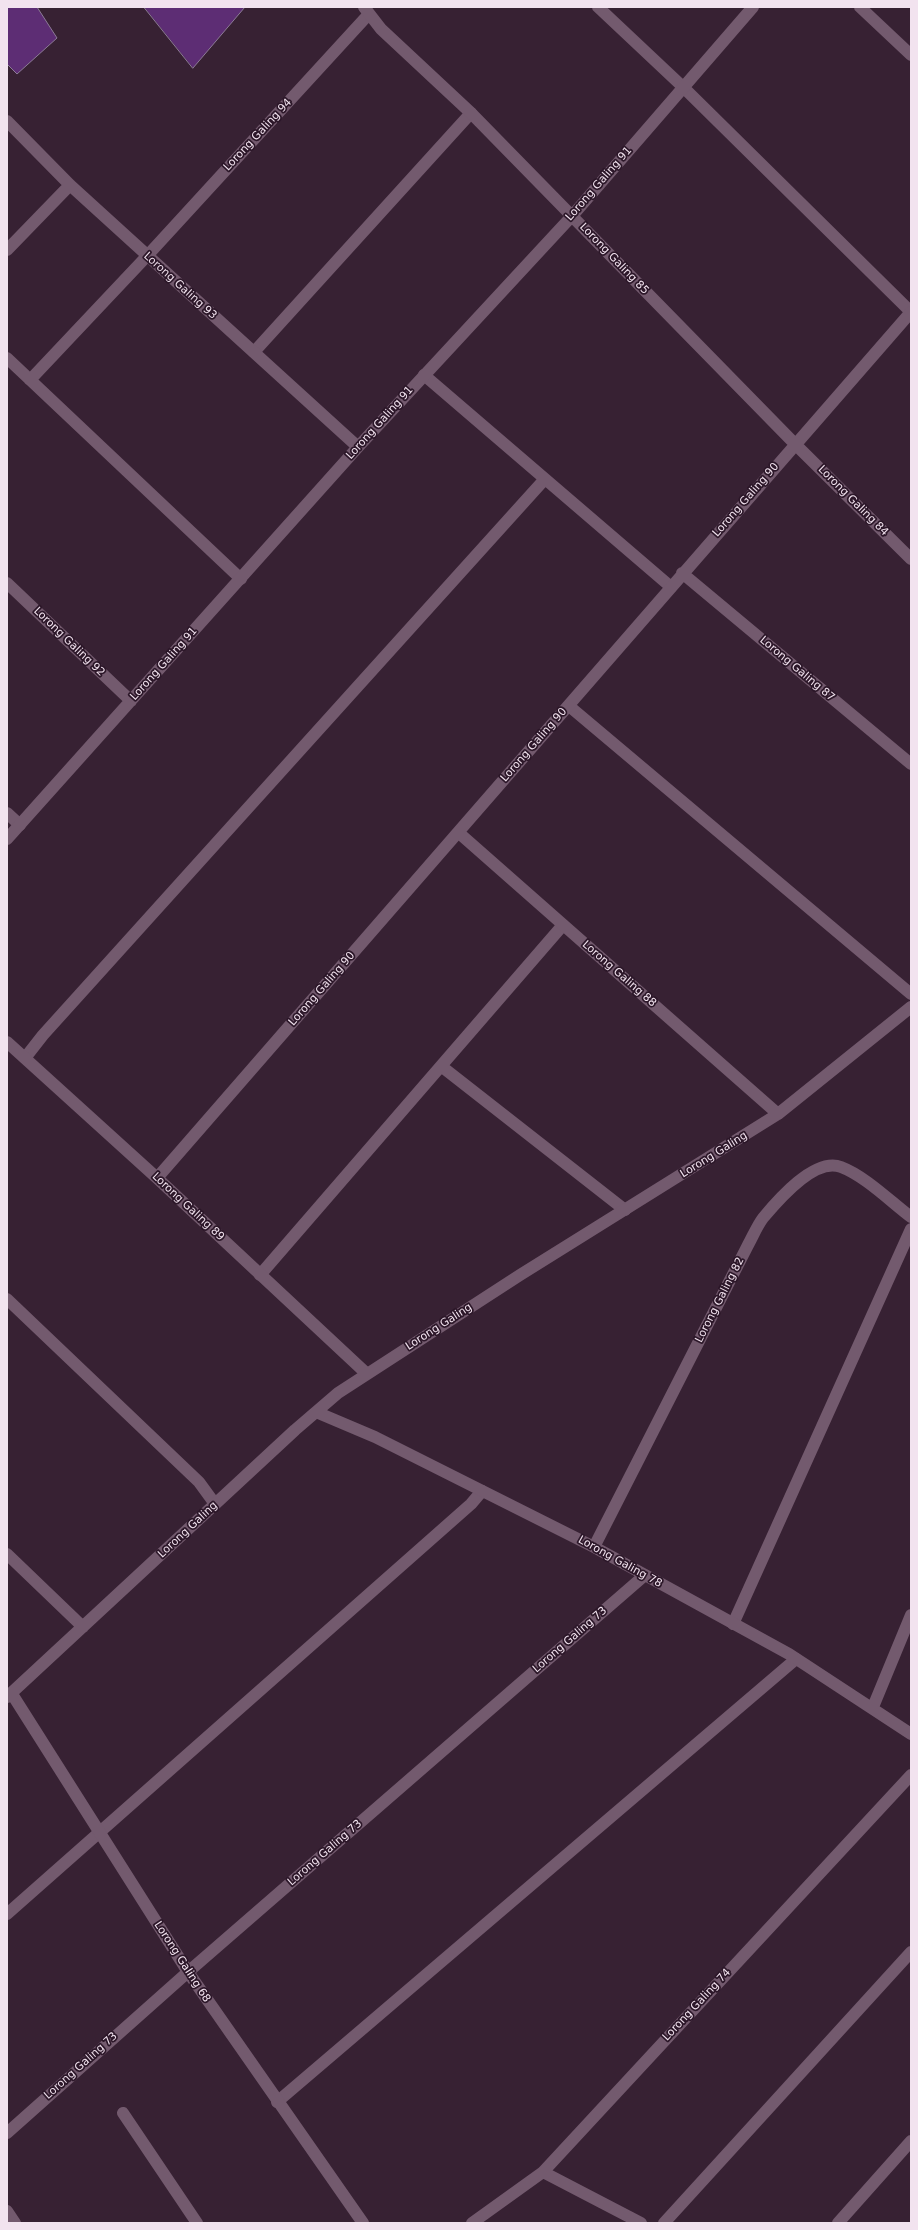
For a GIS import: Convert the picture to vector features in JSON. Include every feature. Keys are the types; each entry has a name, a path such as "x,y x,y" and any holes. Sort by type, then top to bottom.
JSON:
{"street":[{"path":"598,7 683,87 911,312"},
{"name":"Lorong Galing 91","path":"7,839 358,447 572,216 754,7"},
{"path":"860,7 911,55"},
{"name":"Lorong Galing 85","path":"366,11 380,29 470,113 795,444"},
{"name":"Lorong Galing 94","path":"30,380 147,256 366,11"},
{"path":"254,352 470,113"},
{"name":"Lorong Galing 93","path":"7,121 70,185 358,447"},
{"path":"7,250 70,185"},
{"name":"Lorong Galing 90","path":"157,1178 459,833 682,573 911,312"},
{"path":"7,358 241,578"},
{"path":"424,375 544,480 670,587"},
{"name":"Lorong Galing 84","path":"795,444 911,559"},
{"path":"25,1058 43,1035 544,480"},
{"name":"Lorong Galing 87","path":"682,573 911,764"},
{"name":"Lorong Galing 92","path":"7,583 131,700"},
{"path":"569,706 911,994"},
{"path":"7,813 20,825"},
{"name":"Lorong Galing 88","path":"459,833 778,1114"},
{"path":"260,1275 563,925"},
{"name":"Lorong Galing","path":"9,1695 215,1504 338,1393 778,1114 911,1007"},
{"name":"Lorong Galing 89","path":"7,1042 157,1178 366,1374"},
{"path":"441,1066 625,1210"},
{"name":"Lorong Galing 82","path":"594,1547 748,1245 762,1219 778,1202 809,1173 825,1166 841,1167 861,1178 911,1217"},
{"path":"733,1624 911,1229"},
{"path":"7,1299 199,1482 215,1504"},
{"name":"Lorong Galing 78","path":"316,1412 375,1437 594,1547 796,1658 873,1707 911,1734"},
{"path":"7,1914 471,1504 482,1491"},
{"path":"7,1554 83,1627"},
{"name":"Lorong Galing 73","path":"7,2132 188,1972 645,1575"},
{"path":"873,1707 911,1615"},
{"path":"277,2102 796,1658"},
{"name":"Lorong Galing 68","path":"9,1695 188,1972 277,2102 363,2223"},
{"name":"Lorong Galing 74","path":"472,2223 543,2172 911,1775"},
{"path":"664,2223 911,1952"},
{"path":"123,2113 198,2223"},
{"path":"838,2223 911,2141"},
{"path":"543,2172 641,2223"},
{"path":"7,2211 15,2223"}],"building":[{"path":"7,7 37,7 57,38 17,74 7,64"},
{"path":"144,7 245,7 193,68"}]}
